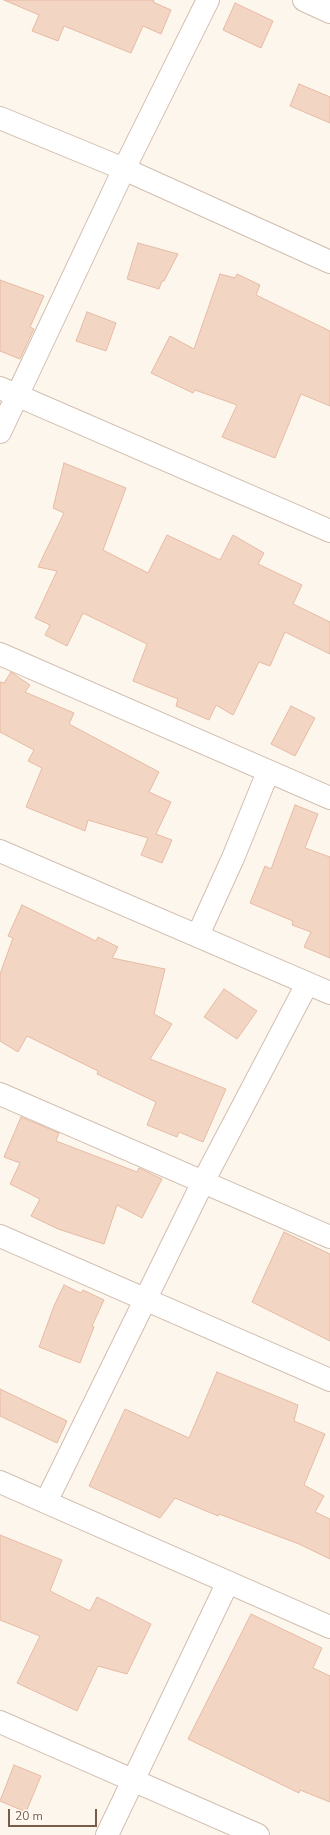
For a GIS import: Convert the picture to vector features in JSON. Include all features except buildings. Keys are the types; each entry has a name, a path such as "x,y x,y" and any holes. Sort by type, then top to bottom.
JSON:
{"street":[{"path":"0,432 9,392 124,169 208,0"},
{"path":"304,0 330,12"},
{"path":"0,118 124,169 330,262"},
{"path":"9,392 330,531"},
{"path":"0,654 330,798"},
{"path":"198,935 233,858 268,772"},
{"path":"0,851 330,993"},
{"path":"46,1502 144,1299 203,1182 307,984"},
{"path":"0,1094 330,1237"},
{"path":"0,1236 330,1380"},
{"path":"0,1482 330,1627"},
{"path":"107,1835 134,1782 228,1582"},
{"path":"0,1722 134,1782 258,1835"}]}
